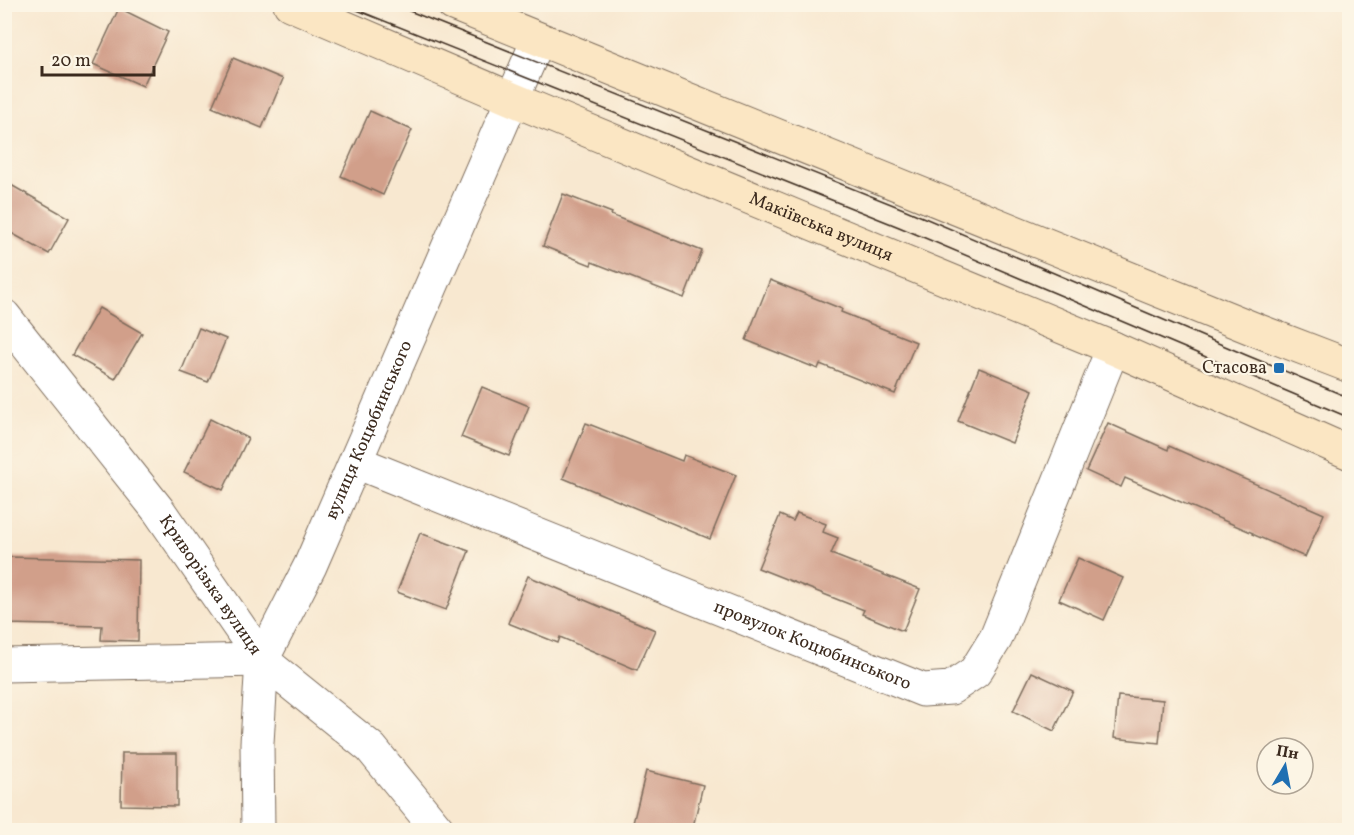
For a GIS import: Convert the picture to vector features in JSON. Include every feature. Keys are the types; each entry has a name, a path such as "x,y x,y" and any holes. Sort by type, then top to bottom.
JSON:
{"main road":[{"name":"Макіївська вулиця","path":"290,4 512,99 1113,348 1350,453"},
{"path":"453,4 1350,366"}],"street":[{"name":"вулиця Коцюбинського","path":"258,831 257,743 262,660 310,566 538,40"},
{"name":"Криворізька вулиця","path":"4,316 159,511 262,660 370,748 438,831"},
{"name":"провулок Коцюбинського","path":"356,462 923,690 951,688 975,672 996,638 1113,348"},
{"path":"4,665 262,660"}],"building":[{"path":"119,8 168,32 143,86 93,64"},
{"path":"233,58 283,79 262,128 212,107"},
{"path":"370,111 412,130 383,195 341,176"},
{"path":"4,181 69,218 49,254 4,229"},
{"path":"563,194 702,251 684,298 592,262 591,265 543,246"},
{"path":"770,280 916,342 895,394 820,364 818,369 746,340"},
{"path":"99,308 142,333 115,379 72,355"},
{"path":"199,328 226,339 208,382 181,372"},
{"path":"979,368 1033,390 1012,443 958,421"},
{"path":"482,387 529,406 509,456 461,437"},
{"path":"210,419 248,438 223,490 184,472"},
{"path":"586,423 682,461 684,455 736,475 710,539 563,478"},
{"path":"1108,423 1168,450 1169,446 1324,514 1305,557 1125,478 1121,487 1086,471"},
{"path":"797,513 826,524 823,532 838,538 831,554 920,589 903,631 862,614 864,610 758,568 780,515 793,521"},
{"path":"420,533 469,551 446,610 397,592"},
{"path":"8,557 139,560 138,641 101,640 102,626 7,624"},
{"path":"1078,558 1123,578 1104,620 1059,600"},
{"path":"528,576 655,630 637,670 560,637 558,643 508,623"},
{"path":"1032,672 1073,691 1054,731 1013,711"},
{"path":"1118,696 1163,700 1159,743 1114,738"},
{"path":"122,753 177,753 177,806 121,805"},
{"path":"646,771 703,785 692,831 631,831"}],"tram line":[{"path":"342,4 899,227 1350,418"},
{"path":"392,4 906,210 1350,398"}],"place":[{"name":"Стасова","path":"1279,368"}]}
